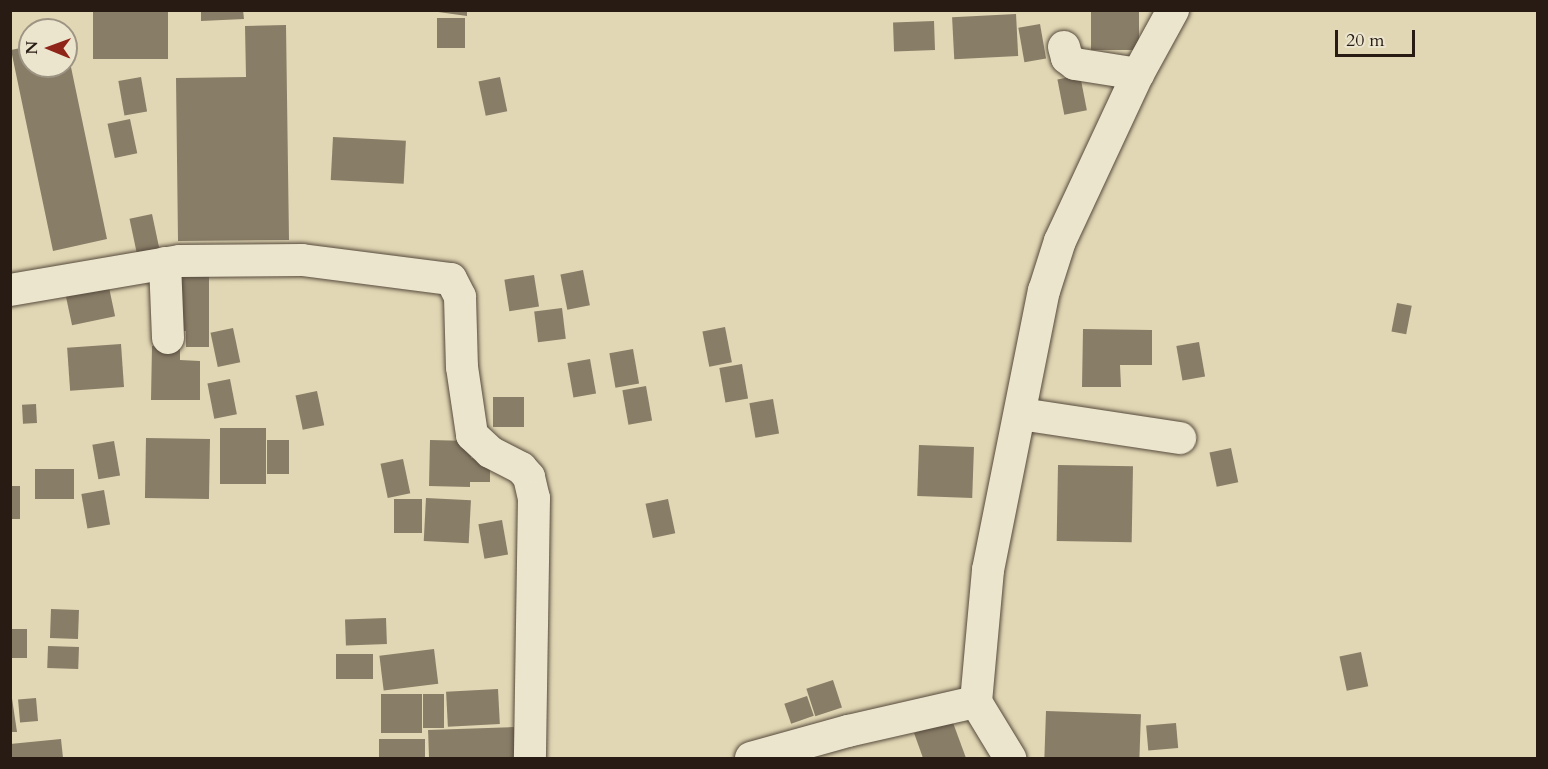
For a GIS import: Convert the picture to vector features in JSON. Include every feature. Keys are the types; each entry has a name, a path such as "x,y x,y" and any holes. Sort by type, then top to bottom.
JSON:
{"street":[{"path":"1011,759 976,702 988,570 1044,291 1060,241 1138,74 1173,10"},
{"path":"1064,47 1067,58 1075,64 1138,74"},
{"path":"10,290 165,263 302,260 451,279 457,288 462,309 462,367 472,435 490,452 521,468 529,477 534,498 531,759"},
{"path":"165,263 168,338"},
{"path":"1021,414 1180,438"},
{"path":"751,759 976,702"}],"building":[{"path":"93,10 168,10 168,59 93,59"},
{"path":"201,10 243,10 244,19 201,21"},
{"path":"424,10 467,10 467,16"},
{"path":"1091,10 1139,10 1139,50 1091,50"},
{"path":"1016,14 1018,56 954,59 952,17"},
{"path":"437,18 465,18 465,48 437,48"},
{"path":"934,21 935,50 894,51 893,22"},
{"path":"1040,24 1046,58 1024,62 1018,28"},
{"path":"286,25 289,240 178,241 176,78 246,77 245,26"},
{"path":"18,49 18,78 73,78 107,239 53,251 11,50"},
{"path":"1080,75 1087,110 1064,115 1057,79"},
{"path":"141,77 147,111 124,115 118,81"},
{"path":"500,77 507,111 486,116 478,82"},
{"path":"130,119 137,153 115,158 108,124"},
{"path":"333,137 406,141 404,184 331,180"},
{"path":"152,214 159,248 137,253 130,219"},
{"path":"172,264 209,264 209,347 186,347 186,331 173,331"},
{"path":"583,270 590,305 567,310 560,274"},
{"path":"534,275 539,307 509,311 504,280"},
{"path":"107,278 115,316 72,325 64,287"},
{"path":"1397,303 1412,306 1406,334 1391,331"},
{"path":"562,308 566,339 538,342 534,311"},
{"path":"725,327 732,362 709,367 702,331"},
{"path":"233,328 240,362 218,367 211,333"},
{"path":"1083,329 1152,330 1152,365 1120,365 1121,387 1082,387"},
{"path":"1199,342 1205,376 1182,380 1176,346"},
{"path":"121,344 124,387 70,391 67,348"},
{"path":"152,346 180,346 180,360 200,361 200,400 151,400"},
{"path":"633,349 639,383 615,388 609,353"},
{"path":"590,359 596,393 573,397 567,363"},
{"path":"742,364 748,398 725,402 719,368"},
{"path":"230,379 237,414 214,419 207,383"},
{"path":"646,386 652,420 628,425 622,390"},
{"path":"317,391 324,425 303,430 295,396"},
{"path":"493,397 524,397 524,427 493,427"},
{"path":"773,399 779,433 755,438 749,403"},
{"path":"36,404 37,423 23,424 22,405"},
{"path":"220,428 266,428 266,484 220,484"},
{"path":"146,438 210,439 209,499 145,498"},
{"path":"267,440 289,440 289,474 267,474"},
{"path":"430,440 471,441 471,458 490,459 490,482 470,482 470,487 429,486"},
{"path":"114,441 120,475 98,479 92,445"},
{"path":"919,445 974,447 972,498 917,496"},
{"path":"1231,448 1238,482 1217,487 1209,453"},
{"path":"403,459 410,493 388,498 381,464"},
{"path":"1058,465 1133,466 1132,542 1057,541"},
{"path":"35,469 74,469 74,499 35,499"},
{"path":"10,486 20,486 20,519 10,519"},
{"path":"104,490 110,524 87,528 81,494"},
{"path":"426,498 471,500 469,543 424,541"},
{"path":"394,499 422,499 422,533 394,533"},
{"path":"668,499 675,533 653,538 646,504"},
{"path":"502,520 508,554 484,559 478,524"},
{"path":"51,609 79,610 78,639 50,638"},
{"path":"386,618 387,644 346,645 345,619"},
{"path":"10,629 27,629 27,658 10,658"},
{"path":"48,646 79,647 78,669 47,668"},
{"path":"434,649 438,684 384,690 379,656"},
{"path":"1361,652 1368,686 1347,691 1339,657"},
{"path":"336,654 373,654 373,679 336,679"},
{"path":"833,680 842,708 815,716 806,689"},
{"path":"10,685 17,732 10,732"},
{"path":"498,689 500,724 448,727 446,692"},
{"path":"381,694 422,694 422,733 381,733"},
{"path":"423,694 444,694 444,728 423,728"},
{"path":"807,696 814,716 791,724 784,704"},
{"path":"36,698 38,721 20,722 18,700"},
{"path":"1046,711 1141,714 1139,758 1044,758"},
{"path":"952,720 966,758 923,758 914,733"},
{"path":"1176,723 1178,748 1148,751 1146,726"},
{"path":"514,727 515,757 429,758 428,730"},
{"path":"61,739 63,758 10,758 10,744"},
{"path":"379,739 425,739 425,758 379,758"}]}
